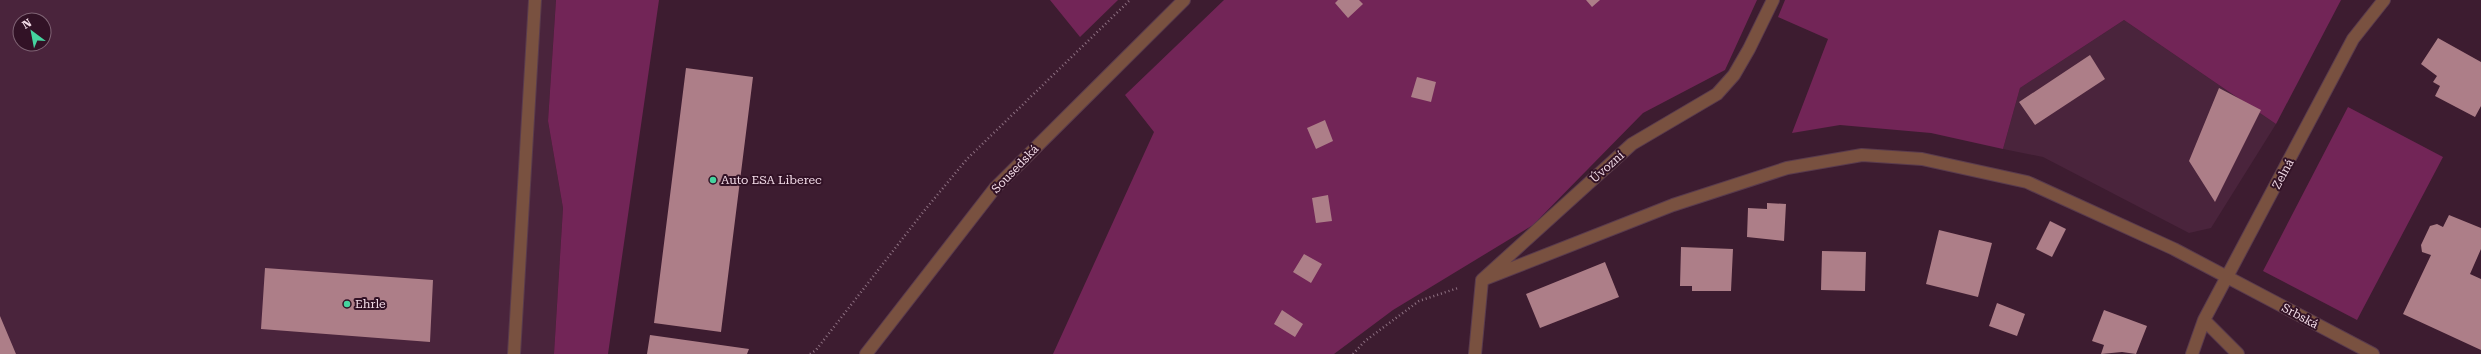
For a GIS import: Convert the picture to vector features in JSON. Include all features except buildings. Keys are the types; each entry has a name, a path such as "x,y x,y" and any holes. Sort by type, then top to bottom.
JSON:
{"street":[{"path":"514,354 535,0"},
{"name":"Sousedská","path":"866,354 995,188 1184,0"},
{"name":"Úvozní","path":"1482,280 1632,144 1717,94 1734,75 1750,49 1773,0"},
{"name":"Zelná","path":"2192,354 2204,320 2228,278 2353,39 2384,0"},
{"name":"Srbská","path":"1482,280 1673,205 1787,168 1862,155 1922,159 2027,182 2174,249 2373,354"},
{"path":"1475,354 1482,280"},
{"path":"2204,320 2238,354"}],"path":[{"path":"810,354 816,350 924,211 967,160 1130,0"},
{"path":"1353,354 1366,341 1419,301 1482,280"}],"shaded area":[{"path":"0,0 556,0 548,121 563,208 554,354 0,354"},
{"path":"556,0 659,0 608,354 554,354 563,208 548,121"},
{"path":"1050,0 1118,0 1080,37"},
{"path":"1224,0 1757,0 1725,70 1643,113 1533,225 1393,310 1334,354 1053,354 1154,132 1125,95"},
{"path":"1785,0 2341,0 2276,124 2124,20 2020,88 2003,149 1931,133 1840,125 1792,133 1828,39 1778,17"},
{"path":"2124,20 2276,124 2211,228 2189,233 2043,157 2003,149 2020,88"},
{"path":"2348,107 2443,157 2357,320 2263,271"}],"place":[{"name":"Auto ESA Liberec","path":"713,180"},
{"name":"Ehrle","path":"347,304"}]}
